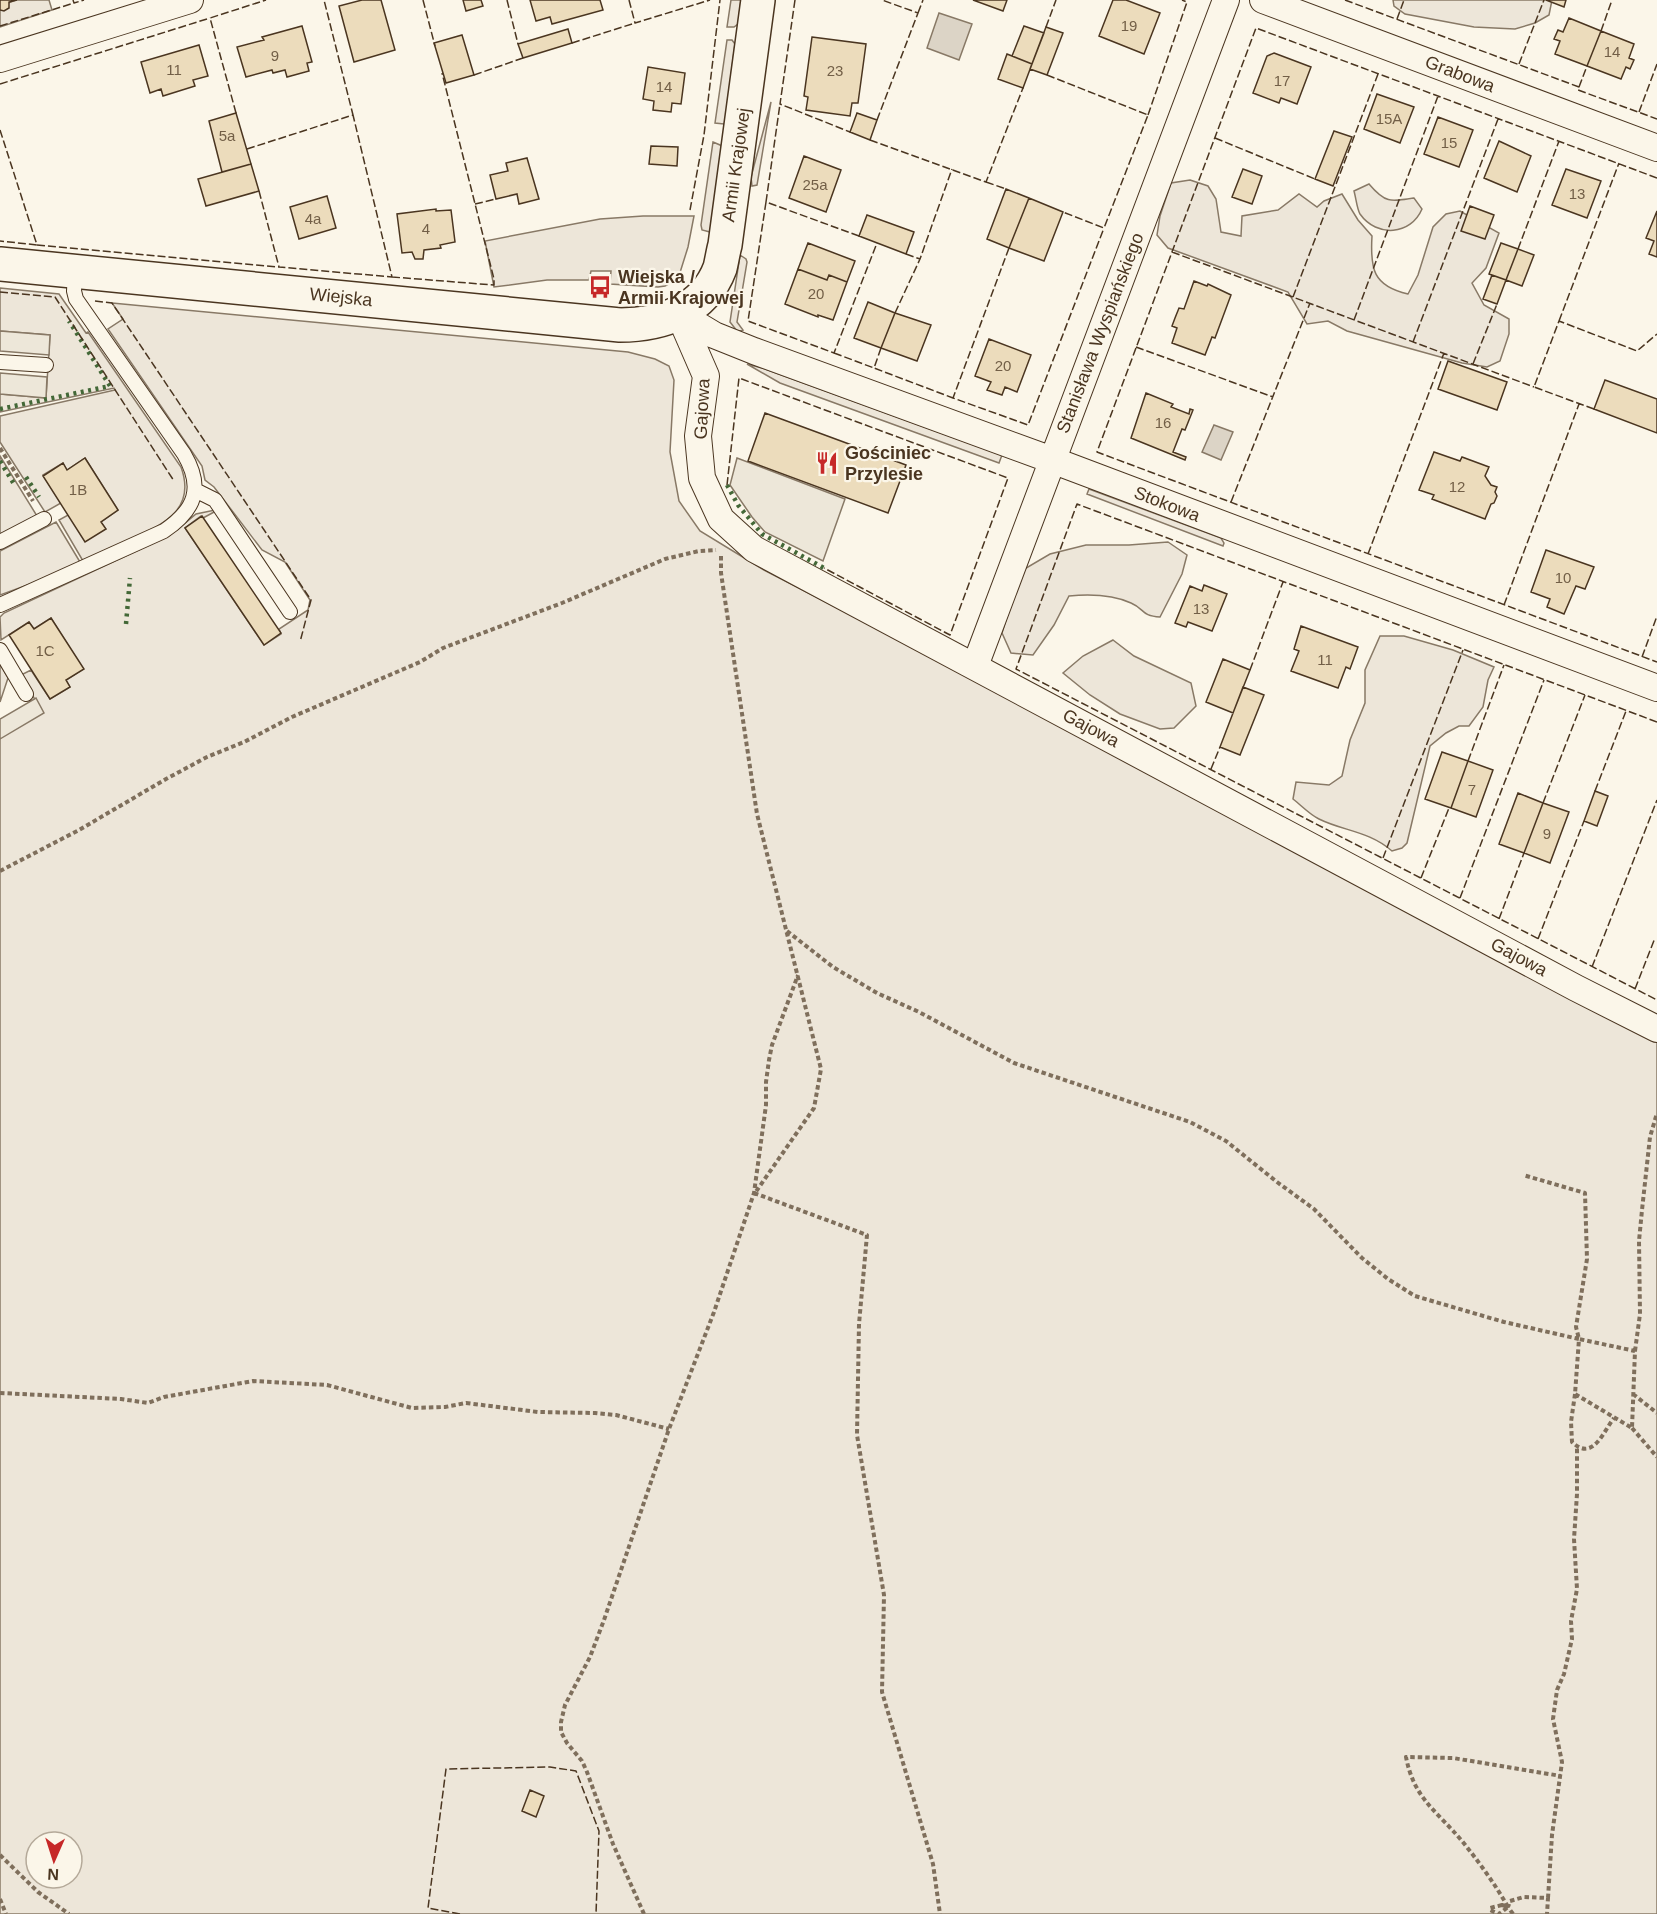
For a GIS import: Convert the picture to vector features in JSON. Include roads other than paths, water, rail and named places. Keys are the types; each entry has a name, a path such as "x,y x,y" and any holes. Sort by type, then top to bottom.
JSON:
{"street":[{"path":"0,59 190,0"},
{"name":"Armii Krajowej","path":"679,314 695,303 706,291 719,268 725,245 758,0"},
{"name":"Stanisława Wyspiańskiego","path":"975,666 1226,0"},
{"name":"Grabowa","path":"1263,0 1657,148"},
{"name":"Wiejska","path":"0,264 620,326 651,324 679,314"},
{"name":"Stokowa","path":"679,314 714,335 754,351 1052,460 1657,688"},
{"name":"Gajowa","path":"679,314 706,376 698,436 702,478 721,519 754,549 1576,988 1657,1029"}],"lane":[{"path":"0,605 164,531 180,520 191,506 195,490 193,469 184,454 76,299 75,271"},
{"path":"0,362 46,365"},
{"path":"195,490 215,500 290,612"},
{"path":"0,542 44,519"},
{"path":"0,650 26,694"}],"place":[{"name":"Wiejska / Armii Krajowej","path":"600,287"},
{"name":"Gościniec Przylesie","path":"827,463"}]}
